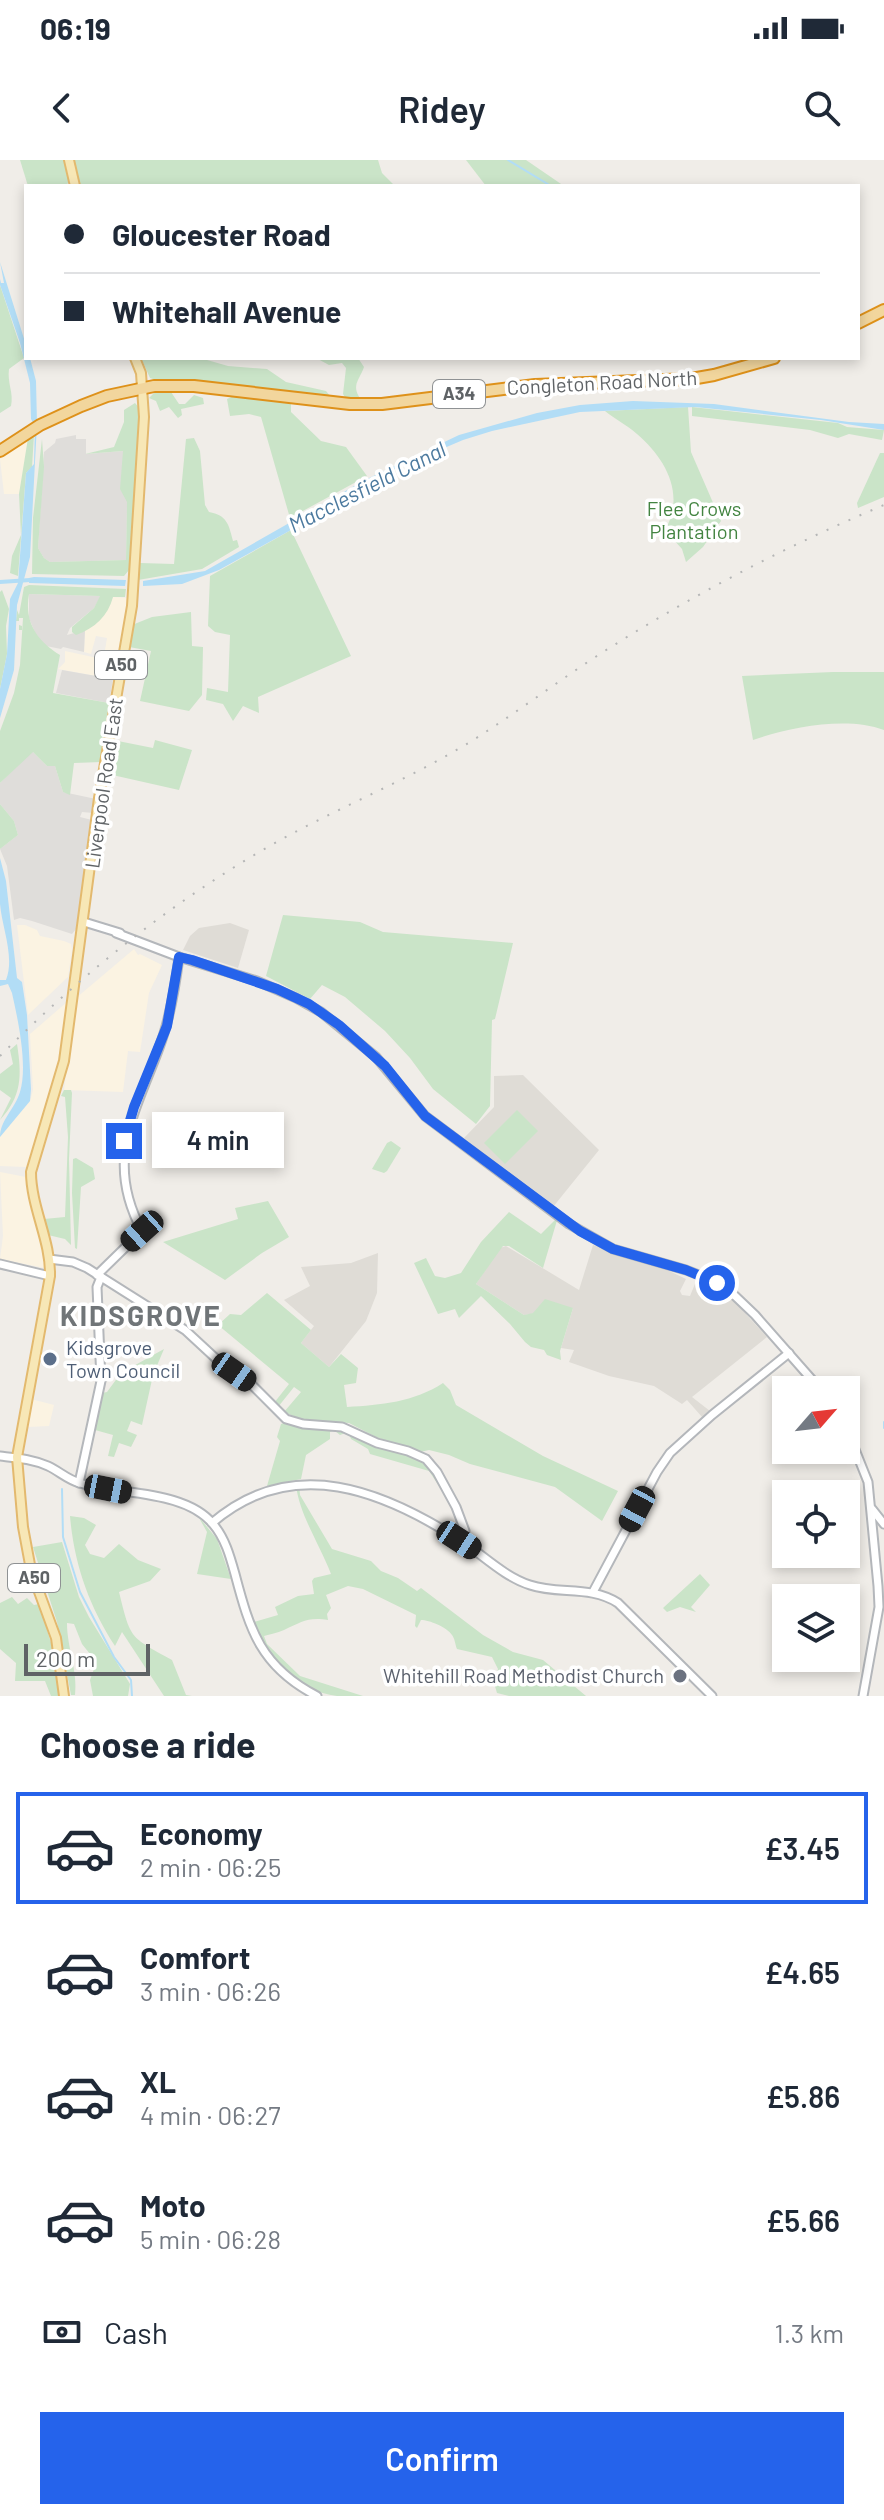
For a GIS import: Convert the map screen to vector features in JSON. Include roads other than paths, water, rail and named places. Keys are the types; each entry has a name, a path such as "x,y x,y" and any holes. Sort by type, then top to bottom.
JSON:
{"highway":[{"path":"860,322 884,310"},
{"name":"Congleton Road North","path":"142,388 194,386 350,404 382,404 535,385 691,379 767,360"},
{"name":"A34","path":"0,451 40,425 94,401 142,388"}],"main road":[{"path":"69,160 75,184"},
{"name":"A50","path":"135,360 142,388"},
{"name":"Liverpool Road East","path":"49,1259 31,1172 60,1082 99,798 132,606 143,431 142,388"},
{"name":"A50","path":"49,1259 50,1276 17,1457 23,1527 31,1570 56,1638 64,1696"}],"street":[{"path":"84,922 179,957 257,981 309,1004 369,1050 425,1116 569,1224 613,1249 686,1270 727,1289 755,1315 809,1376"},
{"path":"79,1483 101,1381 99,1276 142,1231 125,1181 124,1141 134,1107 167,1026 179,957"},
{"path":"49,1259 77,1264 180,1328 225,1367 252,1385 286,1419 303,1424 342,1427 426,1459 437,1472 463,1521 465,1531 459,1540"},
{"path":"0,1264 50,1276"},
{"path":"593,1592 670,1453 789,1353"},
{"path":"0,1456 42,1464 79,1483 182,1503 198,1510 212,1523 228,1551 246,1618 263,1653 290,1680 317,1696"},
{"path":"860,1461 871,1507 879,1607 863,1696"},
{"path":"18,1478 28,1465 42,1464"},
{"path":"212,1523 233,1506 262,1492 287,1486 316,1484 358,1492 392,1503 459,1540 529,1585 593,1592 618,1603 712,1696"},
{"path":"871,1507 884,1525 873,1528"}],"water":[{"path":"0,262 24,339 24,359 0,279 4,283"},
{"path":"24,360 31,360 36,381 37,424 30,557 17,605 14,670 0,718 0,689 7,654 10,599 18,583 26,473 34,464 35,426 31,419 30,383"},
{"path":"633,401 714,404 884,424 884,430 695,407 580,412 463,440 388,472 374,484 219,570 182,584 143,586 143,581 205,571 363,481 459,435 537,413 580,405"},
{"path":"29,578 126,580 125,586 29,583"},
{"path":"0,858 6,881 17,978 22,982 27,1015 31,1089 30,1101 0,1137 2,1125 20,1092 23,1069 12,993 8,984 0,986 0,980 6,980 9,962 0,904"}],"waterway":[{"path":"508,160 548,184"},
{"name":"Macclesfield Canal","path":"0,582 30,580"},
{"path":"884,1422 884,1428"},
{"path":"62,1489 63,1537 80,1592 114,1657 131,1680 132,1696"}],"railway":[{"path":"0,1056 92,971 157,920 225,873 287,837 470,742 611,647 711,588 884,505"}],"place":[{"name":"Kidsgrove Town Council","path":"50,1359"},
{"name":"Whitehill Road Methodist Church","path":"680,1676"}],"district":[{"name":"KIDSGROVE","path":"141,1316"}],"park label":[{"name":"Flee Crows Plantation","path":"694,520"}]}
